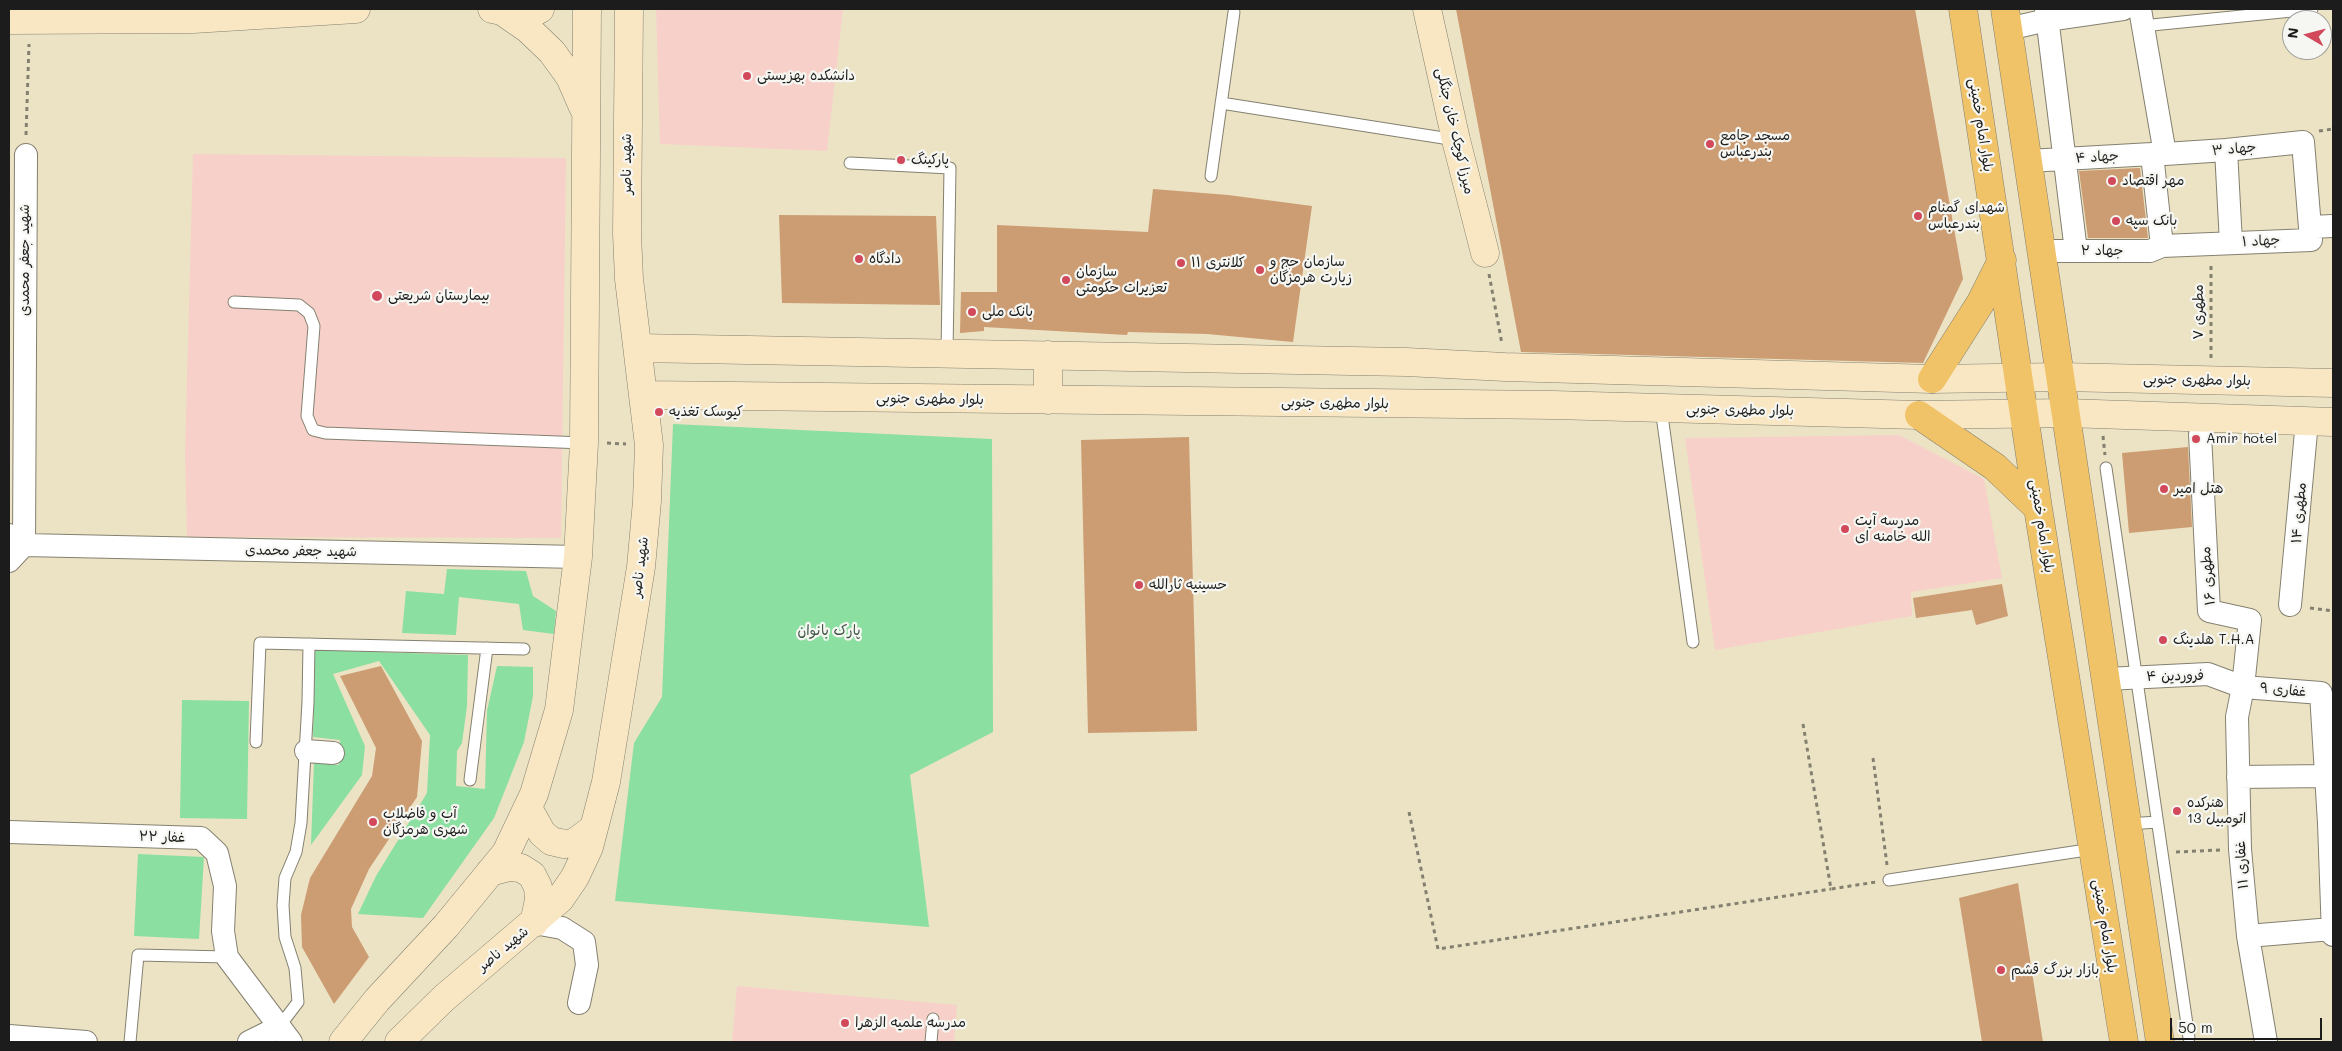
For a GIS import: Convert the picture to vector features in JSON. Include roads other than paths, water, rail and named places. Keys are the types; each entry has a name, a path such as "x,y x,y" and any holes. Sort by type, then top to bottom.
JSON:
{"main road":[{"name":"بلوار امام خمینی","path":"1962,9 2026,413 2038,508 2124,1042"},
{"path":"2007,19 2160,1042"},
{"path":"1932,379 1981,302 2002,260"},
{"path":"1919,414 1995,468 2038,508"}],"street":[{"path":"19,20 193,20 356,9"},
{"path":"497,10 529,15 540,9"},
{"path":"343,1042 377,1000 446,926 506,853 528,808 547,757 559,710 578,557 584,443 585,111 588,9"},
{"name":"شهید ناصر","path":"399,1042 444,998 560,899 575,877 590,846 606,782 641,566 648,502 649,445 629,278 627,234 629,9"},
{"name":"میرزا کوچک خان جنگلی","path":"1427,9 1456,140 1485,253"},
{"path":"2007,19 2047,14 2123,9"},
{"path":"497,10 528,29 552,52 570,77 585,111"},
{"path":"2047,14 2076,251"},
{"path":"2141,18 2159,154 2162,246"},
{"name":"جهاد ۳","path":"2159,154 2226,150 2303,142 2311,234"},
{"path":"2221,244 2226,150"},
{"name":"شهید جعفر محمدی","path":"26,154 17,354 16,540 578,557"},
{"name":"جهاد ۴","path":"2028,161 2159,154"},
{"name":"جهاد ۱","path":"2162,246 2221,244 2311,234 2333,226"},
{"name":"جهاد ۲","path":"2042,251 2150,251 2162,246"},
{"path":"638,348 1397,362 1505,367 1932,379 2019,377"},
{"path":"1048,355 1048,400"},
{"path":"1588,368 1588,406"},
{"name":"بلوار مطهری جنوبی","path":"2019,377 2333,383"},
{"name":"بلوار مطهری جنوبی","path":"644,395 1588,406 1919,414 2066,413"},
{"path":"2066,413 2333,422"},
{"name":"مطهری ۱۴","path":"2290,605 2306,421"},
{"name":"مطهری ۱۶","path":"2200,434 2209,611 2250,620 2243,687"},
{"path":"9,561 16,540"},
{"name":"فروردین ۴","path":"2106,679 2208,674 2243,687"},
{"name":"غفاری ۹","path":"2243,687 2327,694 2326,776 2333,932"},
{"name":"غفاری ۱۱","path":"2243,687 2237,717 2240,849 2248,936 2266,1042"},
{"path":"306,751 333,753"},
{"path":"2238,777 2326,776"},
{"path":"528,808 542,833 551,841 564,844 574,843 594,828"},
{"name":"غفار ۲۲","path":"9,832 201,838 217,853 225,886 223,931 227,956 285,1035"},
{"path":"490,872 509,867 521,868 532,875 538,887 539,900 534,923 562,928 584,942 587,966 579,1003"},
{"path":"2248,936 2333,932"},
{"path":"249,1042 285,1035"},
{"path":"9,1036 86,1042"}],"lane":[{"path":"2141,18 2312,9"},
{"path":"1211,176 1234,12"},
{"path":"1221,104 1456,140"},
{"path":"850,163 950,168 947,353"},
{"path":"234,302 299,305 309,313 314,326 307,416 313,430 325,433 584,443"},
{"path":"1661,408 1693,642"},
{"path":"2106,468 2189,1038"},
{"path":"256,742 260,643 524,649"},
{"path":"285,1035 298,1002 295,968 285,937 283,905 285,878 296,852 301,823 306,751 309,644"},
{"path":"470,780 487,648"},
{"path":"2128,824 2157,822"},
{"path":"1889,880 2093,849"},
{"path":"130,1042 138,955 227,956"},
{"path":"931,1042 933,1019"}],"place":[{"name":"دانشکده بهزیستی","path":"747,76"},
{"name":"مسجد جامع بندرعباس","path":"1710,144"},
{"name":"پارکینگ","path":"901,160"},
{"name":"مهر اقتصاد","path":"2112,181"},
{"name":"شهدای گمنام بندرعباس","path":"1918,216"},
{"name":"بانک سپه","path":"2116,221"},
{"name":"دادگاه","path":"859,259"},
{"name":"کلانتری ۱۱","path":"1181,263"},
{"name":"سازمان حج و زیارت هرمزگان","path":"1260,270"},
{"name":"سازمان تعزیرات حکومتی","path":"1066,280"},
{"name":"بیمارستان شریعتی","path":"377,296"},
{"name":"بانک ملی","path":"972,312"},
{"name":"کیوسک تغذیه","path":"659,412"},
{"name":"Amir hotel","path":"2196,439"},
{"name":"هتل امیر","path":"2164,489"},
{"name":"مدرسه آیت الله خامنه ای","path":"1845,529"},
{"name":"حسینیه ثارالله","path":"1139,585"},
{"name":"هلدینگ T.H.A","path":"2163,640"},
{"name":"هنرکده اتومبیل 13","path":"2177,811"},
{"name":"آب و فاضلاب شهری هرمزگان","path":"373,822"},
{"name":"بازار بزرگ قشم","path":"2001,970"},
{"name":"مدرسه علمیه الزهرا","path":"845,1023"}],"park label":[{"name":"پارک بانوان","path":"829,631"}]}
